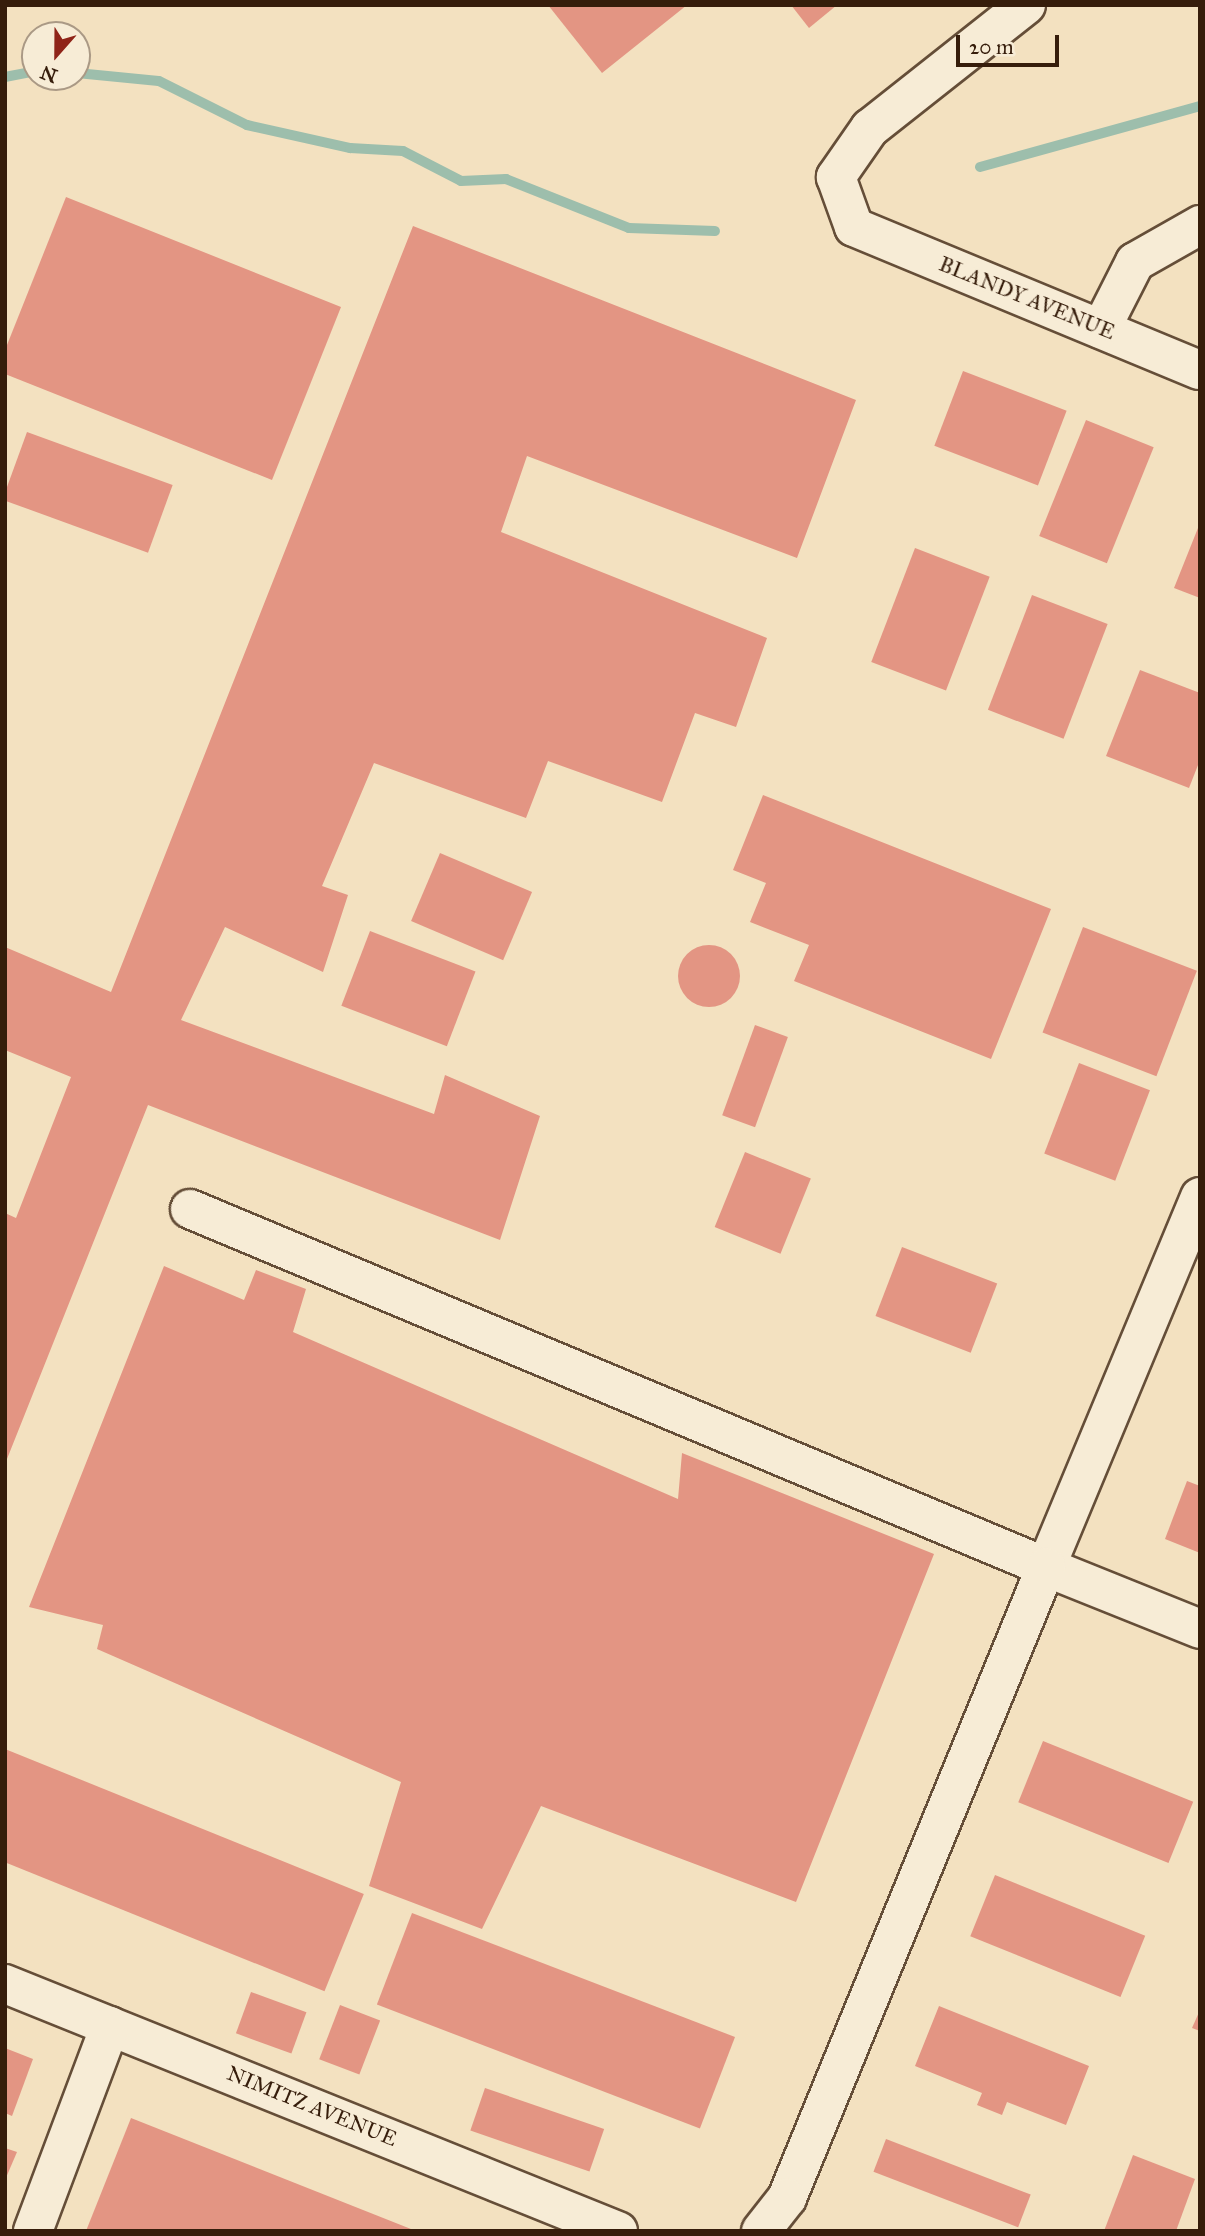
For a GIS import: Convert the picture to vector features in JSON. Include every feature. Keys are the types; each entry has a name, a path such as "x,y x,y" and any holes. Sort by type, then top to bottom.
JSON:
{"lane":[{"name":"BLANDY AVENUE","path":"1026,5 870,128 835,177 854,227 1200,369"},
{"path":"1101,329 1135,261 1200,225"},
{"path":"761,2231 786,2197 1200,1197"},
{"path":"190,1209 1200,1629"},
{"name":"NIMITZ AVENUE","path":"5,1984 618,2231"},
{"path":"33,2231 110,2026"}],"building":[{"path":"548,5 687,5 602,73"},
{"path":"791,5 837,5 809,28"},
{"path":"66,197 341,307 272,480 5,374 5,350"},
{"path":"413,226 856,400 797,558 527,456 501,532 767,638 736,727 695,713 662,802 548,761 526,818 374,763 322,886 348,895 323,972 225,927 181,1020 434,1114 445,1075 540,1116 500,1240 148,1105 5,1464 5,1213 16,1218 71,1077 5,1050 5,947 111,992"},
{"path":"963,371 1067,411 1038,485 934,446"},
{"path":"1086,420 1154,447 1107,563 1039,536"},
{"path":"27,432 173,485 148,553 5,501 5,492"},
{"path":"1200,523 1200,598 1174,588"},
{"path":"915,548 990,577 946,691 871,662"},
{"path":"1032,595 1108,624 1064,739 988,710"},
{"path":"1140,670 1200,693 1200,760 1189,788 1106,756"},
{"path":"763,795 1051,909 991,1059 794,981 809,945 750,922 766,883 733,870"},
{"path":"440,853 532,892 503,960 411,921"},
{"path":"1083,927 1197,971 1156,1076 1043,1032"},
{"path":"370,931 475,971 447,1046 341,1006"},
{"path":"709,945 731,954 740,976 731,998 709,1007 687,998 678,976 687,954"},
{"path":"755,1025 788,1037 755,1127 722,1115"},
{"path":"1079,1063 1150,1090 1115,1181 1044,1154"},
{"path":"745,1152 811,1179 780,1254 715,1227"},
{"path":"902,1247 997,1284 971,1353 875,1316"},
{"path":"164,1266 244,1300 256,1270 306,1289 293,1332 678,1499 682,1453 934,1554 796,1902 541,1806 482,1929 369,1886 401,1782 97,1649 103,1625 29,1607"},
{"path":"1187,1481 1200,1486 1200,1553 1165,1539"},
{"path":"1043,1741 1193,1802 1168,1863 1018,1802"},
{"path":"5,1749 364,1894 324,1991 5,1862"},
{"path":"995,1875 1145,1936 1120,1997 970,1936"},
{"path":"412,1913 735,2037 700,2128 377,2004"},
{"path":"251,1992 306,2012 291,2054 236,2033"},
{"path":"340,2005 380,2020 359,2075 319,2059"},
{"path":"939,2006 1089,2066 1066,2125 1007,2102 1002,2115 977,2105 982,2093 915,2066"},
{"path":"1200,2010 1200,2031 1192,2028"},
{"path":"5,2048 33,2059 12,2116 5,2113"},
{"path":"485,2088 604,2129 589,2172 470,2131"},
{"path":"131,2118 416,2231 86,2231"},
{"path":"886,2139 1031,2195 1018,2227 873,2172"},
{"path":"5,2148 17,2152 5,2180"},
{"path":"1133,2155 1195,2179 1176,2231 1104,2231"}],"waterway":[{"path":"5,77 21,74"},
{"path":"91,74 159,81 247,125 350,148 403,151 461,181 506,179 629,228 715,231"},
{"path":"980,167 1200,106"}]}
